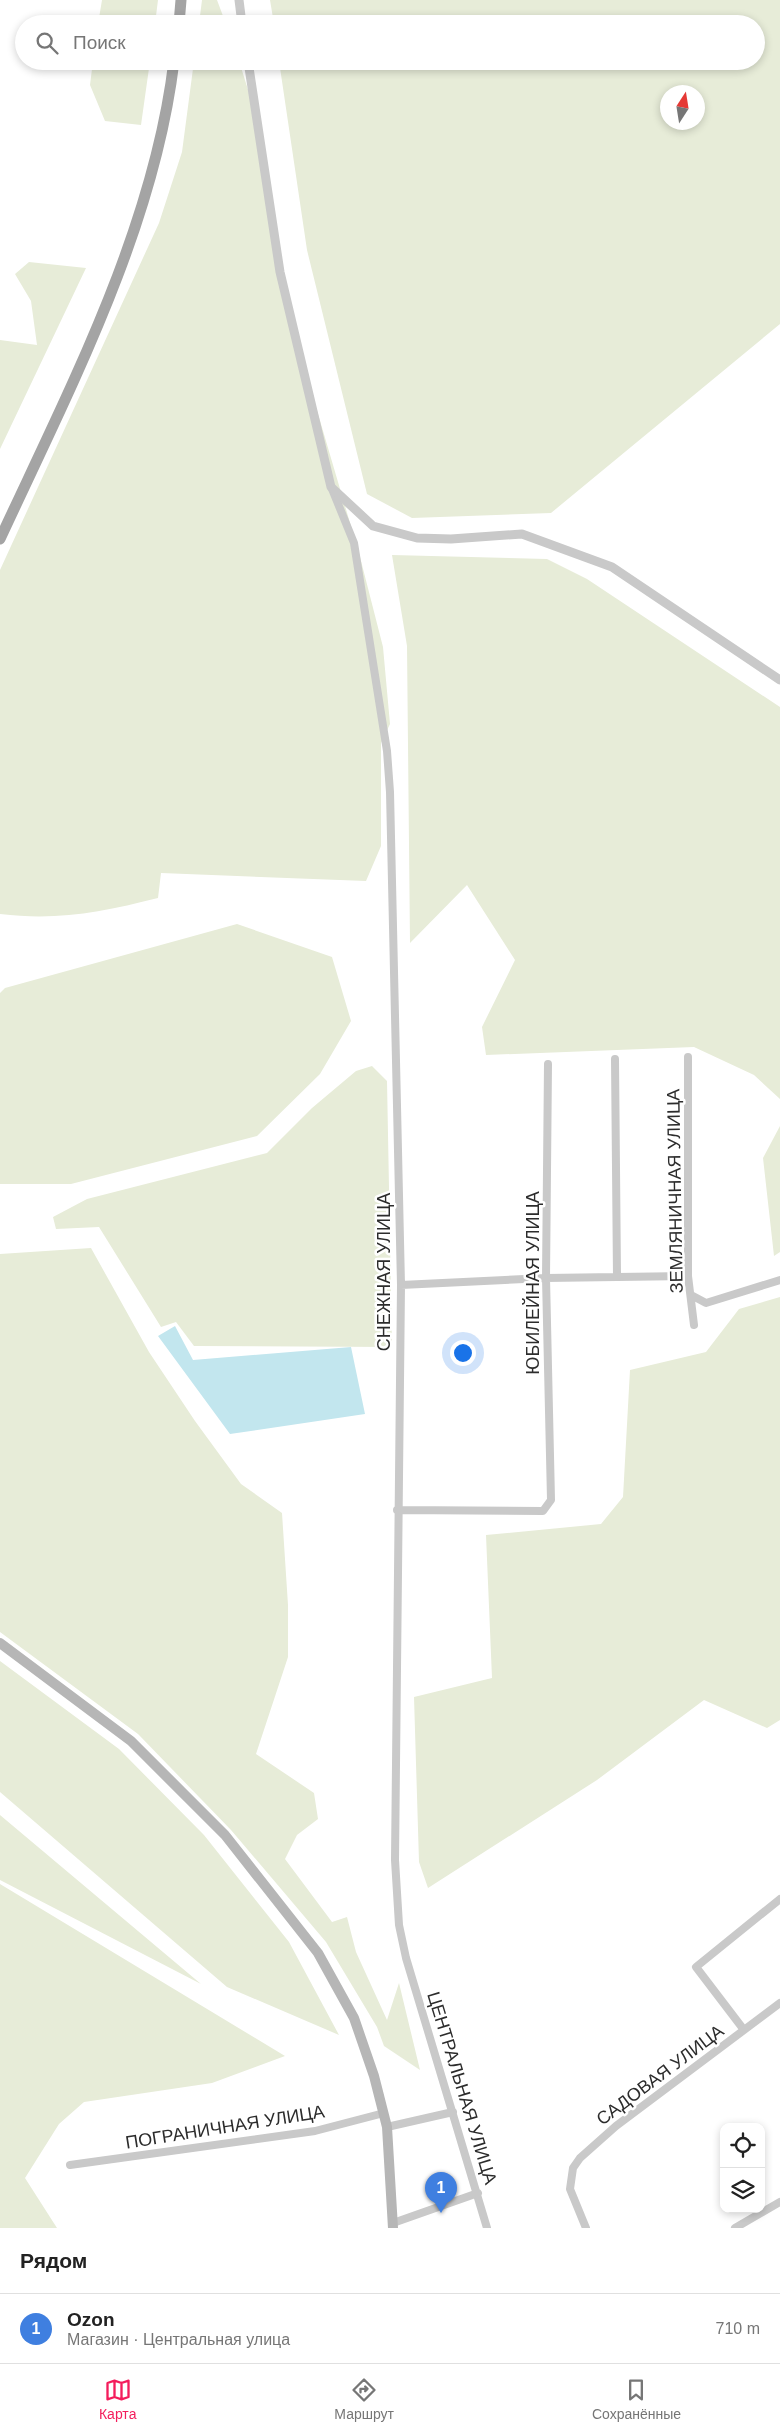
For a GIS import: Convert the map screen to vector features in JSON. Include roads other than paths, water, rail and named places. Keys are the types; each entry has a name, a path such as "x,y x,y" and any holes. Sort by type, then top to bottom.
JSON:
{"main road":[{"path":"179,15 181,0"},
{"path":"0,538 73,380 121,264 141,207 162,130 172,70"},
{"path":"0,1643 131,1741 225,1835 318,1953 354,2018 374,2076 387,2127 393,2225"}],"street":[{"path":"239,0 241,15"},
{"path":"249,70 280,272 331,487 373,526 417,538 450,539 522,534 612,566 780,680"},
{"name":"СНЕЖНАЯ УЛИЦА","path":"331,487 354,543 356,553 387,750 390,792 389,837 401,1285 396,1708"},
{"name":"ЗЕМЛЯНИЧНАЯ УЛИЦА","path":"688,1057 688,1276 694,1325"},
{"path":"615,1059 617,1277"},
{"name":"ЮБИЛЕЙНАЯ УЛИЦА","path":"397,1510 543,1511 551,1500 546,1278 548,1064"},
{"path":"401,1285 546,1278 688,1276"},
{"path":"691,1294 706,1302 780,1280"},
{"name":"ЦЕНТРАЛЬНАЯ УЛИЦА","path":"396,1708 394,1860 399,1925 406,1958 487,2228"},
{"path":"744,2030 696,1967 780,1899"},
{"name":"САДОВАЯ УЛИЦА","path":"586,2228 570,2189 573,2168 580,2158 594,2144 780,2003"},
{"path":"387,2127 453,2112"},
{"name":"ПОГРАНИЧНАЯ УЛИЦА","path":"70,2165 315,2131 384,2113"},
{"path":"393,2225 478,2193"},
{"path":"735,2228 780,2202"}],"water":[{"path":"175,1326 193,1360 351,1347 365,1414 230,1434 158,1336"}],"place":[{"name":"Ozon","path":"441,2213"}]}
